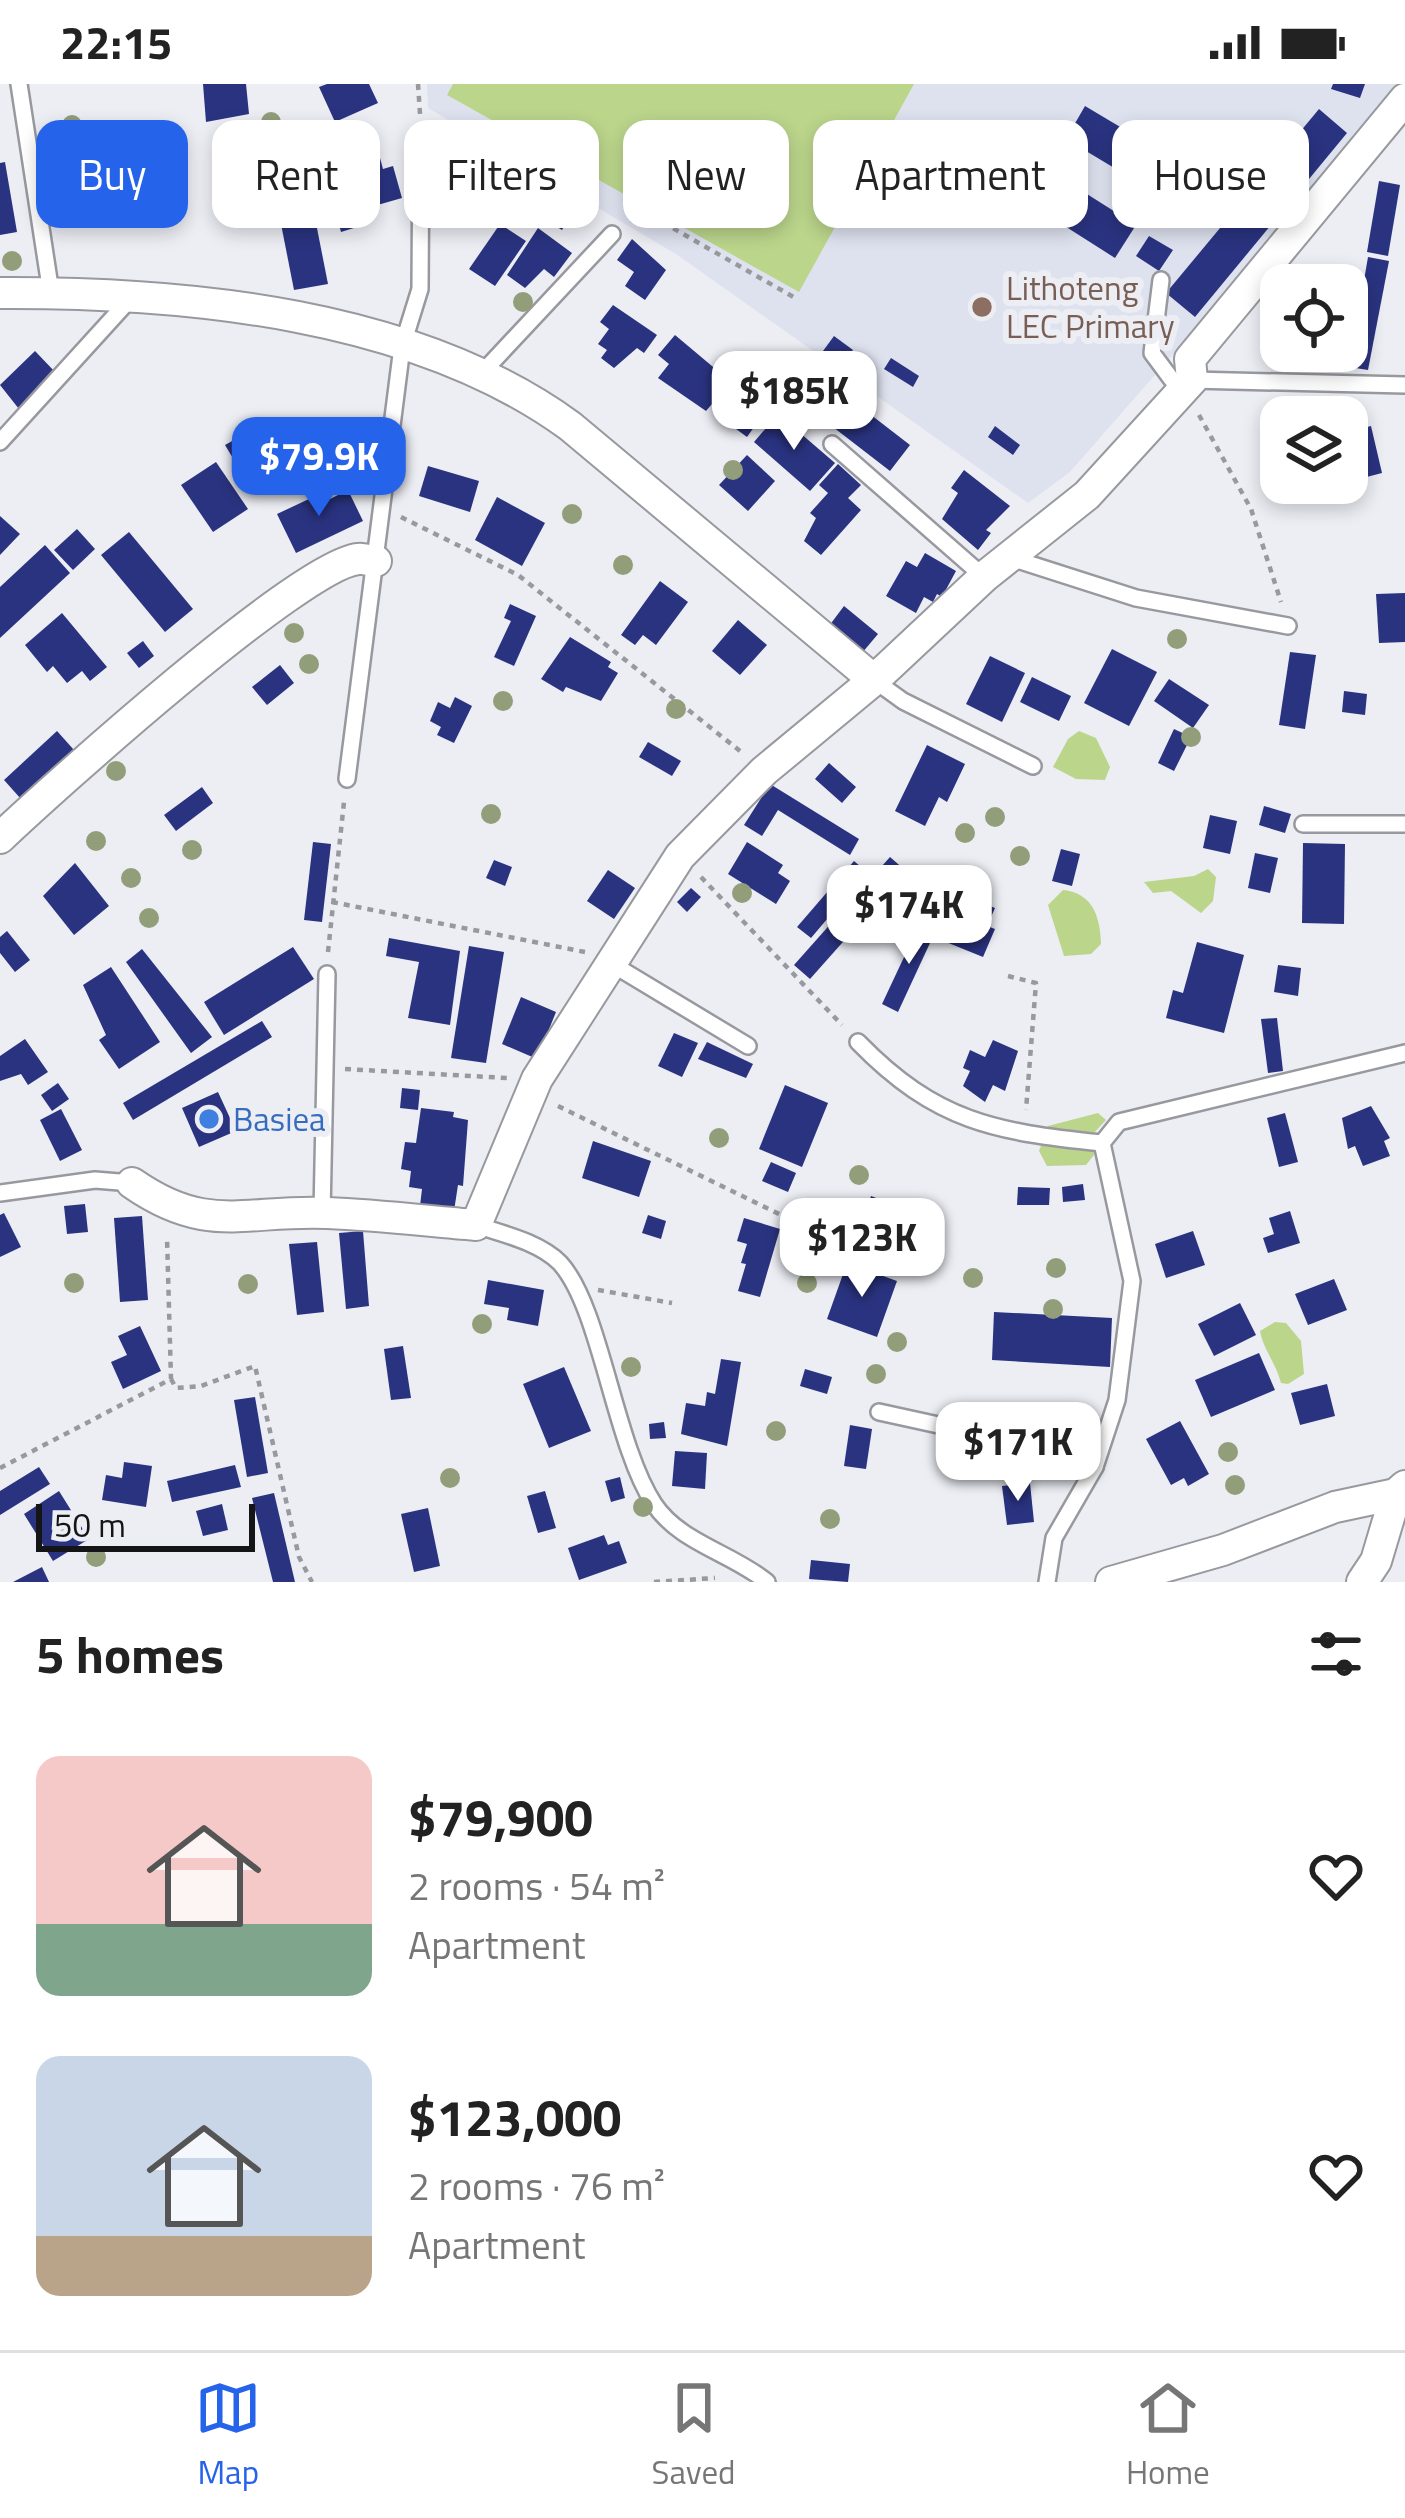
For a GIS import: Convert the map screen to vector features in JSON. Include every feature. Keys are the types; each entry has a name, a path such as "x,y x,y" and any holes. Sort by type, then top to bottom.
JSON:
{"street":[{"path":"132,1183 166,1207 242,1220 322,1213 476,1225 534,1087 680,856 764,771 874,680 984,577 1087,495 1183,389 1190,358 1405,99"},
{"path":"0,293 133,296 325,321 481,374 533,399 570,425 874,680"},
{"path":"0,838 206,660 296,592 342,564 359,558 376,562"},
{"path":"1111,1582 1400,1490"},
{"path":"1362,1582 1376,1561 1400,1490"}],"lane":[{"path":"19,84 51,293"},
{"path":"347,779 402,347 420,289 420,228"},
{"path":"481,374 612,234"},
{"path":"1161,280 1152,353 1183,389 1405,385"},
{"path":"0,442 133,296"},
{"path":"832,444 984,577"},
{"path":"1011,558 1136,598 1288,626"},
{"path":"874,680 903,701 1033,766"},
{"path":"1303,824 1405,824"},
{"path":"612,964 748,1046"},
{"path":"322,1213 327,974"},
{"path":"858,1042 938,1108 1019,1133 1102,1143"},
{"path":"1102,1143 1119,1122 1405,1053"},
{"path":"1047,1582 1054,1538 1096,1467 1117,1400 1132,1282 1102,1143"},
{"path":"0,1192 95,1180 132,1183"},
{"path":"476,1225 523,1240 560,1264 575,1294 632,1462 655,1507 687,1536 747,1566 767,1582"},
{"path":"879,1412 1007,1440 1096,1467"}],"path":[{"path":"418,84 420,120"},
{"path":"612,234 648,214 797,299"},
{"path":"1183,389 1251,509 1288,626"},
{"path":"380,506 518,575 764,771"},
{"path":"327,974 347,779"},
{"path":"680,856 858,1042"},
{"path":"332,902 583,951 612,964"},
{"path":"1008,976 1036,983 1030,1078 1019,1133"},
{"path":"327,1068 534,1087 781,1215"},
{"path":"166,1207 171,1379 176,1388 201,1386 255,1366 299,1557 312,1582"},
{"path":"575,1294 603,1289 672,1303"},
{"path":"0,1468 171,1379"},
{"path":"654,1582 733,1576 747,1566"}],"shaded area":[{"name":"Lithoteng LEC Primary","path":"427,84 1405,84 1309,199 1309,120 1112,120 1112,228 1283,228 1070,472 1028,503 676,254 632,228 789,228 789,120 623,120 623,223 599,209 599,120 448,120 428,108"}],"green space":[{"path":"453,84 914,84 894,120 813,120 813,228 834,228 799,292 685,228 789,228 789,120 623,120 623,194 599,180 599,120 492,120 447,95"},
{"path":"1079,731 1096,738 1110,767 1105,780 1076,779 1053,767 1068,739"},
{"path":"1208,869 1216,877 1213,901 1201,913 1171,891 1153,893 1144,882 1194,876"},
{"path":"1063,890 1088,901 1096,916 1101,944 1091,954 1064,956 1048,905"},
{"path":"1098,1113 1106,1120 1092,1135 1094,1155 1086,1165 1047,1166 1039,1151 1048,1126"},
{"path":"1275,1322 1286,1323 1301,1341 1304,1374 1288,1384 1281,1383 1260,1331"}],"building":[{"path":"203,84 246,84 249,114 206,122"},
{"path":"369,84 378,103 334,120 319,87"},
{"path":"1333,84 1365,84 1360,98 1331,89"},
{"path":"1085,106 1112,122 1112,167 1088,152 1088,120 1077,120"},
{"path":"1319,109 1347,133 1309,179 1309,121"},
{"path":"380,158 383,169 393,166 402,198 380,204"},
{"path":"5,162 17,232 0,235 0,163"},
{"path":"1379,181 1400,185 1388,256 1367,252"},
{"path":"1088,195 1112,210 1112,228 1134,228 1115,258 1068,228 1088,228"},
{"path":"282,228 317,228 328,284 294,290"},
{"path":"497,228 506,228 526,241 495,286 469,269"},
{"path":"538,228 572,253 554,277 544,269 525,288 507,275"},
{"path":"1220,228 1269,228 1195,317 1166,293"},
{"path":"1149,236 1173,250 1159,271 1136,256"},
{"path":"632,239 666,270 645,300 625,286 634,272 617,260"},
{"path":"1368,257 1389,261 1368,370 1368,264"},
{"path":"613,305 657,335 644,353 637,348 614,368 601,358 607,350 598,344 609,329 600,322"},
{"path":"675,335 731,382 706,411 658,378 669,364 658,355"},
{"path":"834,336 853,350 841,365 823,351"},
{"path":"35,351 56,373 19,409 0,385"},
{"path":"891,358 919,376 913,387 884,369"},
{"path":"853,401 910,445 890,471 833,427"},
{"path":"749,402 764,413 747,437 732,426"},
{"path":"778,414 835,463 810,491 754,442"},
{"path":"995,426 1020,445 1013,455 988,437"},
{"path":"1368,427 1382,473 1368,477"},
{"path":"234,440 246,460 237,465 225,445"},
{"path":"747,455 775,481 748,511 719,485"},
{"path":"216,462 248,509 213,532 181,485"},
{"path":"838,464 861,485 848,498 861,510 821,555 804,541 816,518 810,513 828,493 819,485"},
{"path":"428,466 479,481 470,512 419,496"},
{"path":"964,470 1010,506 986,530 991,533 978,550 942,519 958,493 951,488"},
{"path":"348,490 363,521 296,553 277,514 326,491 330,499"},
{"path":"497,497 545,523 522,566 475,540"},
{"path":"0,516 20,534 0,555"},
{"path":"77,529 95,549 73,570 54,550"},
{"path":"129,532 193,609 165,632 101,555"},
{"path":"45,545 70,573 0,638 0,587"},
{"path":"925,553 956,571 942,597 937,594 933,602 924,597 916,613 886,596 906,561 917,567"},
{"path":"660,581 688,602 656,645 643,635 635,645 621,635"},
{"path":"1405,593 1405,642 1379,643 1376,594"},
{"path":"510,604 536,616 514,666 494,657 511,621 504,618"},
{"path":"844,606 878,634 862,653 829,626"},
{"path":"62,613 107,667 90,681 82,671 67,683 53,666 47,672 25,645"},
{"path":"738,620 767,645 740,675 712,651"},
{"path":"570,637 611,662 608,667 618,673 601,701 566,687 563,692 541,679"},
{"path":"143,641 154,656 139,668 127,653"},
{"path":"1112,649 1157,672 1129,726 1084,703"},
{"path":"1290,652 1316,655 1305,729 1279,725"},
{"path":"990,656 1025,673 1002,722 966,704"},
{"path":"280,665 294,683 267,705 252,687"},
{"path":"1032,677 1071,696 1059,721 1020,702"},
{"path":"1169,679 1209,705 1193,728 1154,701"},
{"path":"1344,691 1367,694 1365,715 1342,712"},
{"path":"455,697 472,706 454,743 437,735 441,727 430,721 438,702 450,708"},
{"path":"1174,729 1191,737 1174,771 1158,763"},
{"path":"57,731 74,750 21,799 4,780"},
{"path":"648,742 681,761 672,776 639,757"},
{"path":"927,745 965,764 947,802 939,797 925,826 895,811"},
{"path":"829,763 856,787 842,803 815,779"},
{"path":"770,784 859,839 850,855 778,810 762,836 744,825"},
{"path":"202,787 213,803 176,831 164,815"},
{"path":"1264,806 1291,814 1285,833 1259,825"},
{"path":"1210,815 1237,821 1230,854 1203,848"},
{"path":"313,842 331,844 322,922 304,920"},
{"path":"747,842 783,865 778,873 790,881 776,904 728,874"},
{"path":"1303,843 1345,844 1344,924 1302,923"},
{"path":"1061,849 1080,854 1072,886 1052,881"},
{"path":"1255,853 1278,858 1270,893 1248,888"},
{"path":"890,857 906,871 810,979 794,965"},
{"path":"494,860 512,867 505,886 486,878"},
{"path":"854,861 867,872 811,938 797,927"},
{"path":"75,863 109,906 74,935 43,896"},
{"path":"608,870 635,888 614,919 587,901"},
{"path":"915,871 944,891 931,909 903,889"},
{"path":"691,888 701,897 687,912 677,902"},
{"path":"960,894 995,908 987,926 995,929 983,957 946,942"},
{"path":"920,923 936,930 898,1012 882,1004"},
{"path":"7,931 30,960 15,972 0,953 0,937"},
{"path":"389,938 460,951 450,1025 408,1018 419,962 386,956"},
{"path":"1197,942 1244,955 1224,1033 1166,1018 1173,990 1183,993"},
{"path":"469,946 504,952 486,1063 451,1058"},
{"path":"293,947 314,979 224,1035 204,1002"},
{"path":"142,949 212,1037 191,1053 126,962"},
{"path":"1278,965 1301,968 1298,996 1274,992"},
{"path":"111,967 160,1042 119,1069 99,1040 106,1035 83,985"},
{"path":"521,997 556,1012 537,1059 502,1044"},
{"path":"1277,1018 1283,1071 1268,1073 1261,1019"},
{"path":"262,1021 272,1037 133,1120 123,1103"},
{"path":"674,1033 698,1043 682,1077 658,1066"},
{"path":"25,1039 48,1072 28,1085 21,1074 0,1081 0,1056"},
{"path":"993,1040 1018,1051 1005,1091 993,1085 985,1102 963,1086 970,1071 963,1068 970,1050 985,1057"},
{"path":"707,1042 753,1064 746,1078 698,1059"},
{"path":"58,1083 69,1099 52,1111 41,1095"},
{"path":"785,1085 828,1103 802,1167 759,1149"},
{"path":"402,1088 420,1090 418,1110 400,1108"},
{"name":"Basiea","path":"218,1092 236,1131 199,1147 182,1108"},
{"path":"1371,1106 1390,1138 1384,1141 1390,1156 1363,1166 1355,1146 1348,1149 1342,1118"},
{"path":"421,1108 454,1112 453,1117 468,1120 463,1186 458,1185 454,1211 420,1206 422,1189 409,1187 411,1171 401,1169 405,1142 416,1143"},
{"path":"61,1109 82,1150 60,1161 40,1120"},
{"path":"1285,1113 1298,1162 1279,1167 1267,1118"},
{"path":"593,1141 651,1161 639,1197 582,1178"},
{"path":"771,1162 796,1173 788,1192 762,1181"},
{"path":"1083,1184 1085,1200 1063,1202 1062,1187"},
{"path":"1018,1187 1050,1188 1049,1205 1017,1205"},
{"path":"871,1196 911,1211 896,1251 857,1237"},
{"path":"85,1204 88,1232 67,1234 64,1206"},
{"path":"1290,1211 1300,1243 1268,1253 1263,1238 1274,1234 1269,1218"},
{"path":"4,1213 21,1247 0,1257 0,1215"},
{"path":"648,1215 666,1221 661,1239 642,1233"},
{"path":"142,1216 148,1300 120,1302 114,1218"},
{"path":"744,1218 780,1229 760,1297 738,1291 746,1264 741,1263 747,1244 737,1241"},
{"path":"363,1231 369,1306 346,1309 339,1233"},
{"path":"1193,1231 1205,1265 1166,1278 1155,1244"},
{"path":"317,1242 324,1312 297,1315 289,1244"},
{"path":"820,1248 837,1253 834,1265 816,1260"},
{"path":"847,1263 897,1281 877,1337 827,1319"},
{"path":"1334,1279 1347,1310 1308,1325 1295,1294"},
{"path":"488,1280 544,1290 538,1326 507,1320 509,1308 484,1304"},
{"path":"1240,1303 1256,1335 1214,1356 1198,1324"},
{"path":"994,1312 1112,1318 1110,1367 992,1360"},
{"path":"140,1326 161,1371 123,1389 111,1362 127,1355 118,1336"},
{"path":"403,1346 411,1398 391,1400 384,1349"},
{"path":"1259,1353 1275,1390 1211,1417 1195,1380"},
{"path":"721,1359 741,1362 727,1446 681,1434 686,1403 705,1406 707,1392 715,1394"},
{"path":"564,1367 591,1431 549,1448 523,1384"},
{"path":"805,1369 832,1377 827,1394 800,1386"},
{"path":"1327,1384 1335,1416 1300,1425 1291,1393"},
{"path":"255,1397 268,1473 247,1477 234,1400"},
{"path":"1180,1421 1209,1474 1188,1486 1184,1478 1171,1485 1146,1439"},
{"path":"664,1422 666,1438 650,1439 649,1424"},
{"path":"850,1425 872,1429 866,1469 844,1466"},
{"path":"675,1451 707,1453 705,1489 672,1486"},
{"path":"124,1462 152,1466 146,1507 102,1500 106,1475 122,1478"},
{"path":"235,1465 241,1487 172,1502 167,1481"},
{"path":"39,1467 50,1484 0,1515 0,1491"},
{"path":"620,1477 625,1498 611,1502 605,1481"},
{"path":"1030,1483 1034,1522 1007,1525 1002,1486"},
{"path":"59,1491 89,1539 53,1561 24,1514"},
{"path":"545,1491 556,1528 538,1533 527,1496"},
{"path":"274,1493 295,1582 273,1582 252,1498"},
{"path":"222,1504 228,1530 203,1536 196,1511"},
{"path":"428,1508 440,1566 414,1572 401,1514"},
{"path":"604,1535 608,1545 619,1541 627,1563 579,1580 568,1548"},
{"path":"811,1560 850,1564 848,1582 809,1579"},
{"path":"42,1567 49,1582 13,1582"}],"place":[{"name":"Lithoteng LEC Primary","path":"982,307"},
{"name":"Basiea","path":"209,1119"}]}
